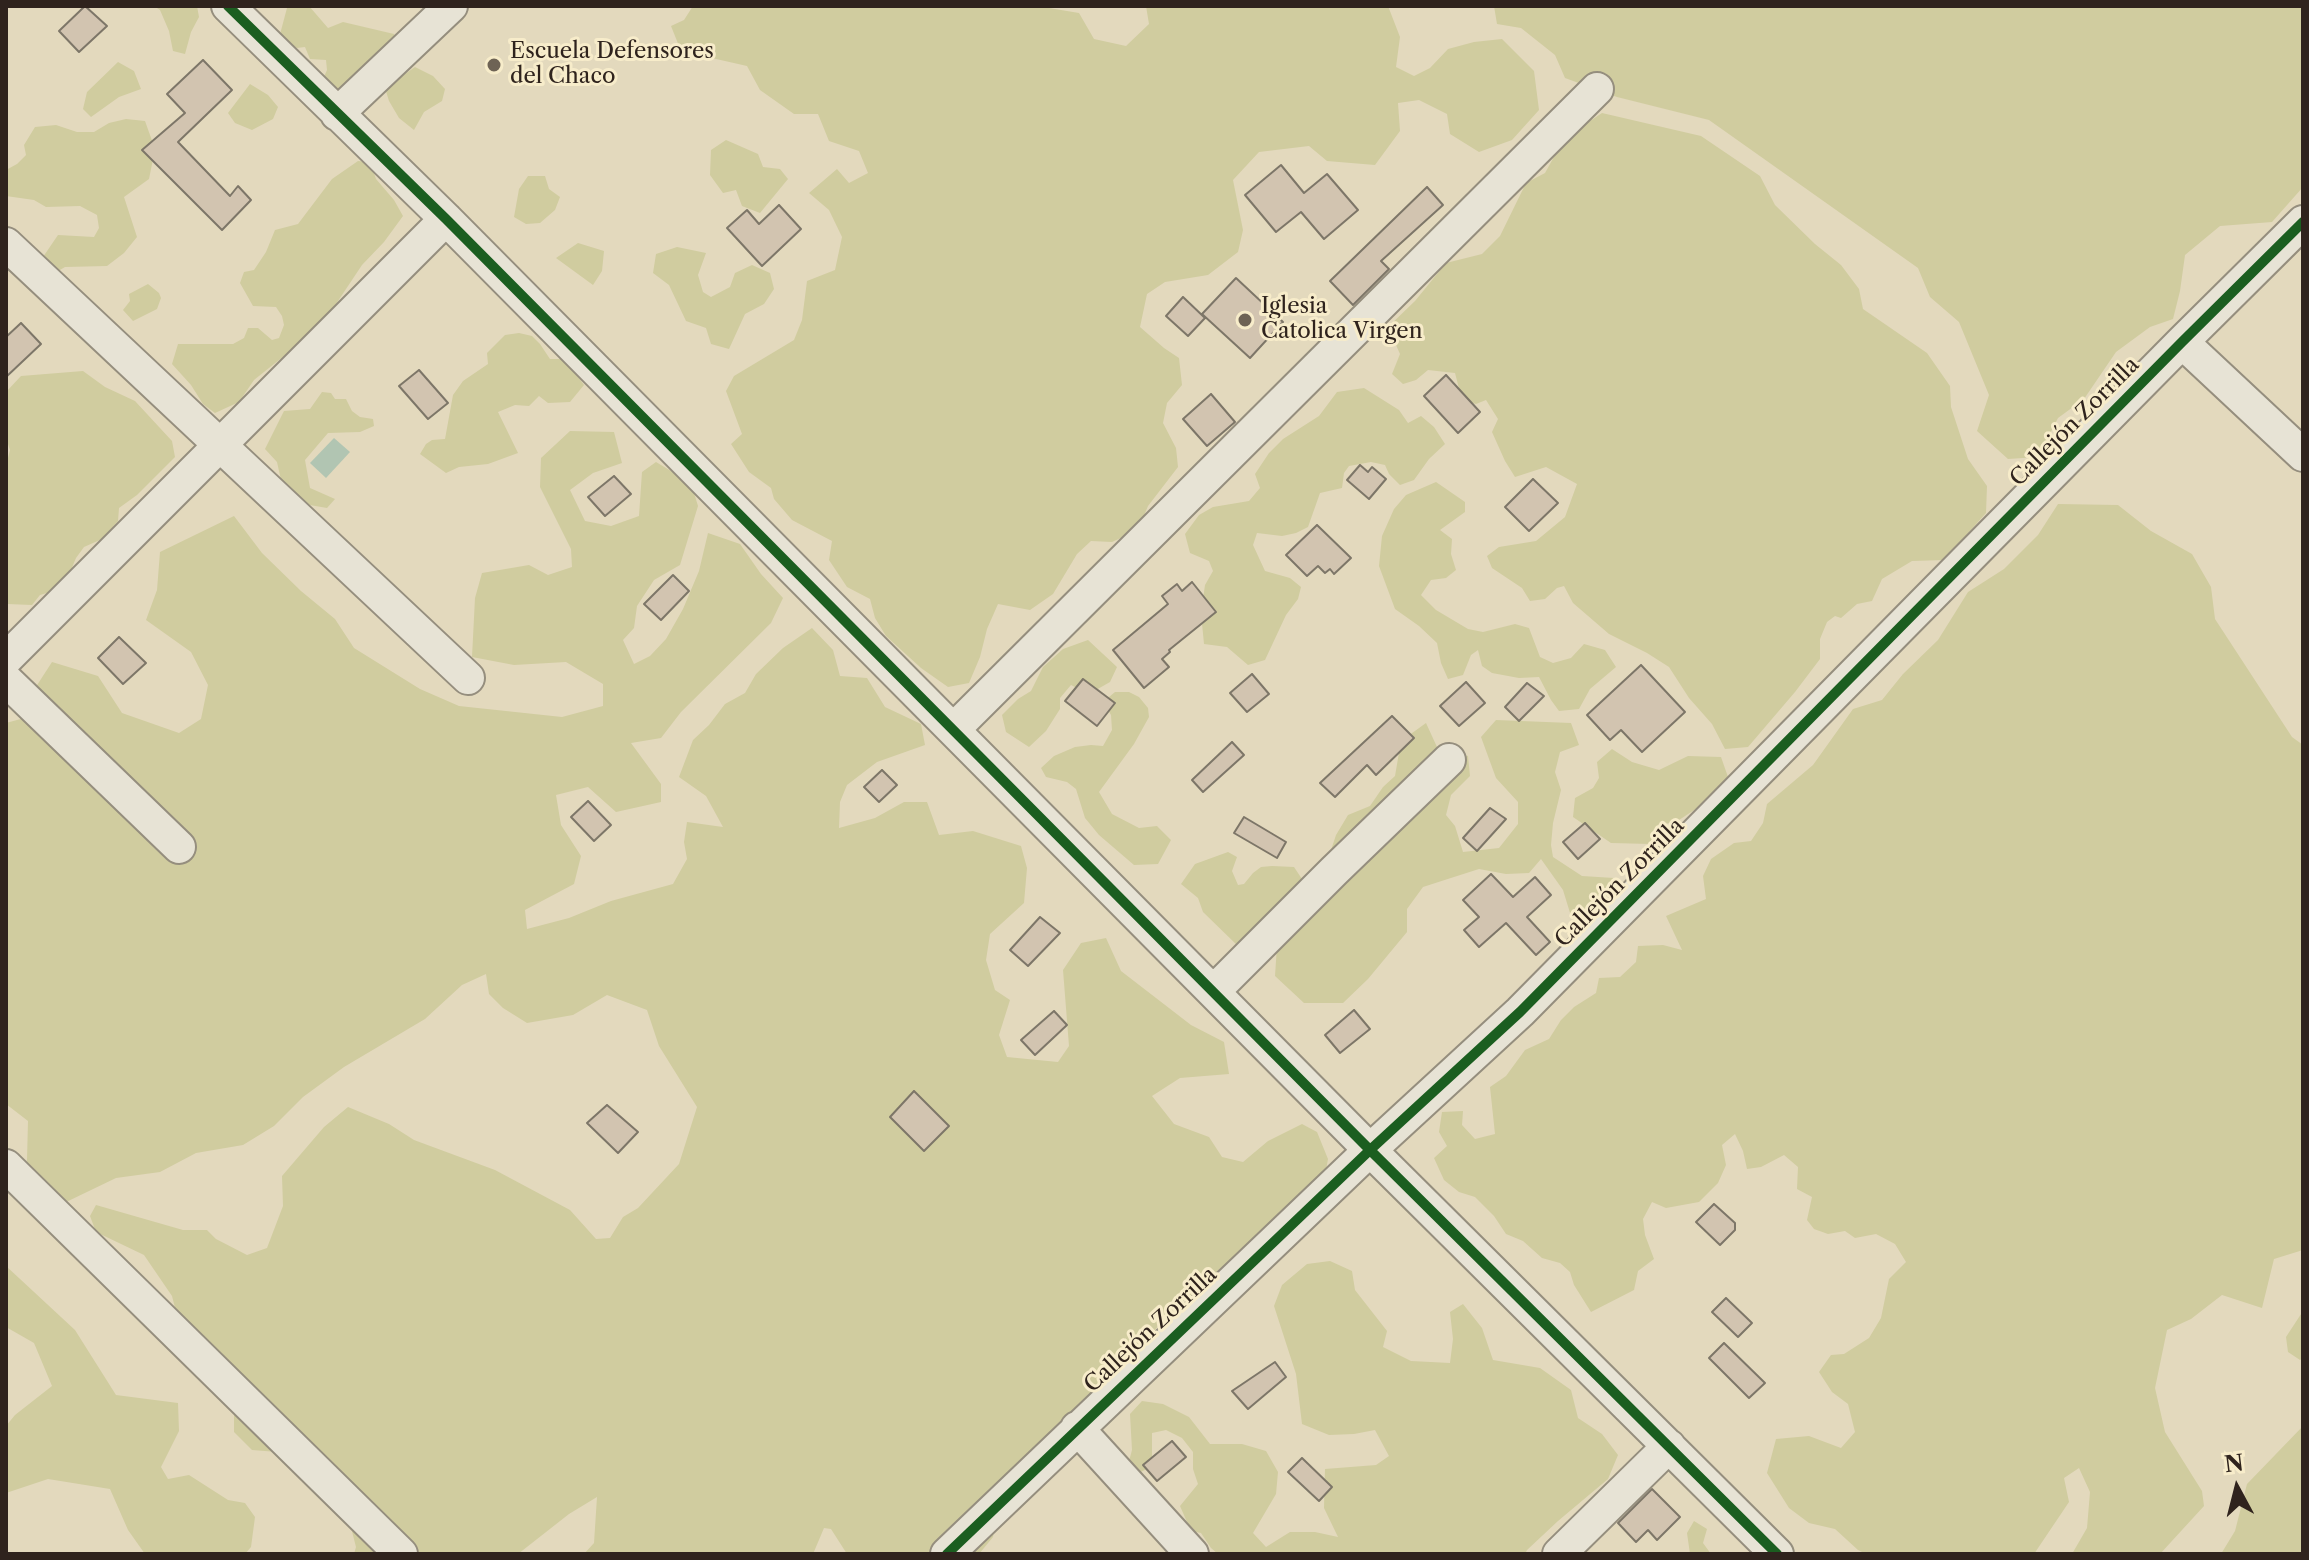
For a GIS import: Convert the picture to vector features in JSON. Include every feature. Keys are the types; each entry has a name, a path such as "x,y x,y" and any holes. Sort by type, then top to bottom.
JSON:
{"street":[{"path":"228,6 446,219 1370,1150 1777,1554"},
{"path":"337,114 451,6"},
{"path":"954,729 1597,89"},
{"path":"6,659 446,219"},
{"name":"Callejón Zorrilla","path":"947,1554 1370,1150 1520,1012 2303,222"},
{"path":"6,244 468,678"},
{"path":"2182,342 2303,455"},
{"path":"6,680 179,847"},
{"path":"1214,991 1449,760"},
{"path":"6,1166 401,1554"},
{"path":"1077,1428 1192,1554"},
{"path":"1559,1554 1669,1446"}],"shaded area":[{"path":"154,6 197,6 199,17 185,54 173,51 169,31 160,10"},
{"path":"309,6 328,28 343,22 394,34 398,46 368,102 320,86 327,70 326,60 310,59 305,47 297,48 279,38 287,8"},
{"path":"693,6 1037,6 1079,13 1094,39 1126,46 1149,24 1146,6 1388,6 1400,37 1396,67 1414,76 1430,68 1448,49 1502,39 1534,71 1539,110 1512,140 1479,152 1450,134 1447,114 1419,100 1398,103 1400,131 1375,165 1327,161 1309,146 1259,152 1233,180 1243,230 1238,252 1208,275 1165,282 1147,294 1140,327 1179,358 1182,385 1167,403 1163,423 1176,448 1178,467 1148,506 1138,530 1112,542 1091,541 1077,554 1053,594 1030,610 998,604 969,683 948,687 921,668 886,636 875,618 870,599 847,587 829,560 832,541 792,520 774,499 771,488 749,472 731,444 742,434 726,391 734,376 794,340 802,320 807,281 835,270 842,237 829,210 809,193 837,169 849,183 868,173 859,151 829,141 818,114 794,114 760,90 747,66 681,51 671,26 684,20"},
{"path":"1494,6 2303,6 2303,187 2272,222 2220,226 2185,255 2173,319 2150,327 2116,352 2084,399 2058,418 2038,457 2008,459 1977,431 1989,395 1959,322 1930,297 1918,268 1709,120 1617,97 1565,78 1555,55 1521,28 1497,24"},
{"path":"118,62 134,71 141,89 119,97 91,117 83,109 87,92"},
{"path":"415,67 433,76 445,89 442,101 424,112 414,130 399,118 385,88"},
{"path":"250,84 268,95 278,107 273,119 252,130 235,123 228,113"},
{"path":"1602,113 1701,136 1760,176 1775,205 1841,265 1859,289 1863,309 1927,353 1950,386 1951,407 1968,459 1987,486 1986,513 1944,560 1912,561 1882,579 1872,601 1857,604 1841,618 1835,616 1827,622 1820,639 1820,659 1748,747 1725,749 1712,724 1689,698 1669,667 1609,634 1573,603 1564,586 1545,599 1530,601 1522,588 1492,568 1487,556 1499,547 1536,541 1565,517 1577,484 1546,467 1515,477 1492,432 1498,419 1486,400 1476,404 1462,400 1455,373 1428,370 1416,380 1403,384 1392,374 1400,354 1388,327 1415,301 1446,263 1482,254 1500,236 1526,183 1545,173 1560,146"},
{"path":"126,119 145,121 155,149 149,179 124,197 137,237 124,253 107,266 65,267 53,274 43,257 58,235 94,237 99,228 97,215 80,206 46,207 34,200 6,196 6,170 26,155 24,145 35,127 56,125 77,132 94,132 109,123"},
{"path":"726,140 758,154 763,167 780,169 788,179 760,213 742,206 736,190 723,193 710,175 711,150"},
{"path":"358,161 370,162 376,179 403,216 362,265 336,304 304,340 254,380 239,402 215,413 203,404 172,364 178,344 233,344 244,338 248,328 258,328 272,340 279,338 284,325 282,316 276,307 253,306 240,283 244,272 254,270 275,230 298,224 332,179"},
{"path":"528,176 545,176 549,189 560,197 555,210 540,223 526,224 514,217 519,189"},
{"path":"578,243 604,251 602,271 593,285 556,258"},
{"path":"677,247 706,253 698,275 703,292 711,297 730,287 735,273 752,265 770,273 774,289 764,304 745,314 729,349 711,344 706,328 686,321 669,285 653,273 656,254"},
{"path":"148,284 161,298 157,309 133,321 123,310 130,301 129,294"},
{"path":"519,333 532,336 550,359 565,359 584,385 570,402 548,403 539,396 529,406 515,405 498,412 518,453 488,464 459,467 446,473 420,454 432,440 445,439 453,395 463,381 488,364 487,353 505,335"},
{"path":"83,371 105,387 135,401 172,441 175,457 137,495 119,508 118,521 102,539 84,547 68,577 57,590 40,595 32,605 7,604 6,466 10,450 6,438 6,392 21,376"},
{"path":"1364,388 1399,410 1408,423 1421,416 1434,427 1445,444 1414,480 1400,485 1385,465 1371,462 1349,466 1344,473 1342,488 1320,493 1308,527 1282,536 1257,533 1253,545 1265,571 1290,578 1301,587 1298,599 1286,615 1265,660 1248,665 1227,647 1204,644 1201,613 1205,585 1213,571 1209,561 1190,553 1185,534 1199,515 1213,507 1249,501 1260,488 1255,474 1283,439 1319,416 1337,392"},
{"path":"322,392 331,393 335,399 346,399 352,411 360,417 373,419 374,426 360,432 328,433 305,460 310,488 335,499 327,508 304,504 288,496 277,462 265,449 284,411 310,409"},
{"path":"570,431 614,432 622,463 593,473 570,490 585,521 611,526 639,516 642,472 656,462 691,483 698,506 680,565 654,580 637,606 634,628 623,640 634,664 650,656 666,639 683,609 699,571 708,533 740,544 783,598 771,623 681,712 661,738 631,743 661,784 661,802 616,812 588,787 556,795 561,825 581,856 574,884 525,910 527,929 673,884 687,859 684,842 687,822 723,827 706,796 679,777 693,740 725,704 745,693 756,674 783,648 812,628 833,650 840,676 867,678 885,707 921,724 925,745 877,762 847,785 840,802 839,828 875,818 904,802 927,802 939,835 973,831 1021,846 1027,868 1024,903 990,934 986,960 995,990 1010,1000 999,1035 1007,1057 1058,1062 1069,1046 1063,970 1081,943 1106,938 1121,971 1191,1025 1224,1042 1229,1074 1180,1078 1152,1096 1174,1124 1209,1137 1222,1157 1243,1162 1268,1141 1302,1124 1317,1132 1328,1159 1324,1181 1268,1235 1232,1258 1212,1283 1179,1303 1108,1382 1000,1491 993,1537 979,1554 847,1554 831,1529 824,1528 813,1554 584,1554 594,1543 597,1497 569,1514 518,1554 354,1554 356,1547 341,1488 303,1454 252,1450 234,1432 234,1389 187,1355 172,1296 144,1255 96,1232 90,1216 96,1205 183,1230 207,1230 216,1239 247,1255 267,1248 283,1206 282,1176 324,1127 348,1107 389,1124 414,1140 495,1170 570,1210 596,1239 610,1238 623,1217 638,1208 679,1164 697,1107 659,1046 647,1010 607,995 573,1015 527,1023 503,1008 489,994 486,974 462,985 425,1019 344,1067 303,1097 274,1126 243,1145 196,1153 160,1172 116,1178 62,1204 19,1190 27,1160 28,1121 6,1104 6,723 28,717 30,696 52,662 98,676 122,713 179,733 201,719 208,685 191,652 146,620 157,590 160,552 234,516 262,553 335,619 354,648 420,689 459,706 562,717 603,706 603,684 566,662 514,665 472,657 475,598 482,573 529,565 548,575 572,567 571,549 540,487 541,458"},
{"path":"334,438 350,452 326,478 310,463"},
{"path":"1436,482 1465,502 1465,512 1440,530 1452,539 1451,554 1456,570 1446,578 1431,580 1421,595 1436,610 1468,629 1483,632 1515,624 1529,628 1540,657 1553,663 1571,658 1584,644 1605,650 1616,667 1590,689 1579,709 1559,711 1539,677 1519,678 1492,673 1482,666 1478,650 1471,655 1463,675 1448,679 1437,643 1395,609 1379,566 1382,536 1394,509 1406,495"},
{"path":"2058,504 2118,505 2151,531 2192,554 2211,587 2215,619 2292,737 2303,745 2303,1250 2274,1259 2262,1308 2222,1295 2191,1319 2167,1330 2155,1388 2165,1432 2202,1491 2204,1506 2160,1554 2072,1554 2087,1528 2090,1492 2079,1468 2064,1478 2069,1502 2034,1554 1866,1554 1835,1529 1809,1523 1789,1508 1767,1473 1776,1439 1809,1436 1841,1448 1855,1432 1848,1404 1832,1392 1819,1372 1831,1355 1844,1354 1869,1338 1881,1318 1889,1279 1906,1262 1895,1244 1876,1234 1855,1238 1845,1231 1828,1234 1814,1229 1807,1220 1812,1197 1797,1189 1798,1167 1784,1155 1761,1167 1747,1169 1735,1134 1722,1145 1726,1165 1718,1183 1699,1202 1666,1208 1652,1202 1643,1219 1654,1259 1638,1271 1634,1290 1591,1312 1574,1285 1570,1272 1560,1263 1542,1258 1523,1241 1506,1234 1475,1197 1459,1192 1444,1180 1434,1158 1447,1146 1439,1132 1442,1112 1463,1111 1462,1125 1475,1139 1495,1134 1490,1087 1506,1076 1525,1050 1549,1039 1574,1007 1596,993 1599,978 1620,977 1636,962 1638,946 1663,945 1682,950 1666,916 1706,899 1703,876 1711,859 1734,843 1751,841 1763,823 1767,804 1813,765 1853,709 1882,700 1938,640 1968,592 2004,569 2038,535"},
{"path":"1088,640 1117,667 1110,682 1089,694 1071,685 1060,698 1060,709 1046,731 1029,747 1006,732 1002,715 1031,691 1043,667 1063,649"},
{"path":"1115,692 1129,692 1139,697 1148,708 1149,717 1134,744 1099,792 1112,814 1139,828 1157,826 1171,840 1158,864 1134,865 1099,835 1085,818 1076,789 1067,782 1046,777 1041,768 1054,756 1075,747 1103,746 1112,730 1111,715 1103,702"},
{"path":"1496,720 1571,723 1579,745 1560,752 1555,772 1561,790 1553,823 1553,857 1582,876 1614,878 1604,905 1591,913 1571,916 1563,890 1541,859 1529,873 1506,874 1479,869 1423,887 1407,909 1407,932 1368,979 1343,1003 1304,1003 1275,976 1277,946 1327,862 1336,835 1348,815 1370,806 1395,776 1401,741 1426,723 1437,747 1424,775 1447,751 1468,756 1470,776 1451,795 1446,815 1455,826 1463,852 1499,848 1518,824 1518,802 1496,778 1481,737"},
{"path":"1612,749 1632,762 1659,770 1688,756 1721,757 1728,777 1714,797 1679,820 1659,826 1651,844 1611,843 1573,817 1575,798 1593,788 1599,778 1597,762"},
{"path":"1228,852 1237,857 1232,871 1238,885 1244,884 1261,867 1294,867 1302,879 1291,895 1240,948 1203,912 1198,898 1181,884 1195,864"},
{"path":"1330,1261 1352,1271 1355,1290 1387,1331 1383,1347 1411,1361 1450,1363 1453,1339 1450,1312 1463,1304 1482,1328 1493,1360 1540,1368 1571,1390 1578,1418 1602,1434 1618,1455 1608,1479 1525,1554 1218,1554 1201,1533 1191,1531 1180,1506 1198,1484 1193,1469 1193,1452 1182,1438 1166,1430 1152,1433 1152,1466 1139,1473 1128,1465 1132,1450 1130,1414 1142,1401 1163,1404 1189,1417 1210,1444 1242,1444 1266,1451 1278,1472 1276,1494 1253,1533 1266,1547 1290,1532 1315,1532 1338,1537 1324,1508 1325,1469 1376,1465 1389,1456 1375,1430 1329,1435 1302,1424 1296,1374 1274,1306 1282,1285 1307,1264"},
{"path":"6,1266 75,1330 116,1395 178,1403 179,1431 161,1467 168,1479 189,1475 228,1500 245,1503 255,1517 251,1547 245,1554 145,1554 128,1530 110,1489 48,1479 6,1493 6,1426 52,1386 34,1343 6,1327"},
{"path":"2303,1311 2303,1358 2300,1360 2288,1352 2286,1337"},
{"path":"2303,1426 2303,1554 2221,1554 2235,1531 2247,1484"},
{"path":"1694,1521 1707,1529 1703,1543 1711,1554 1690,1554 1687,1533"}],"building":[{"path":"85,6 107,26 79,52 59,31"},
{"path":"203,60 232,90 178,142 230,196 238,186 251,200 222,230 142,150 185,113 167,94"},
{"path":"1281,165 1304,193 1327,174 1358,210 1324,239 1301,212 1276,232 1245,195"},
{"path":"1427,187 1443,205 1381,261 1389,269 1353,305 1330,281"},
{"path":"779,205 801,229 762,266 727,228 747,210 759,224"},
{"name":"Iglesia Catolica Virgen","path":"1236,278 1283,322 1250,358 1202,314"},
{"path":"1183,297 1205,318 1188,336 1166,316"},
{"path":"21,323 41,344 6,377 6,337"},
{"path":"419,370 448,403 428,419 399,386"},
{"path":"1446,375 1480,412 1458,433 1424,396"},
{"path":"1211,394 1235,422 1207,446 1183,419"},
{"path":"1360,465 1368,472 1372,467 1386,479 1369,499 1347,480"},
{"path":"614,476 631,494 605,516 588,497"},
{"path":"1533,479 1558,503 1529,531 1505,507"},
{"path":"1317,525 1351,558 1334,574 1330,569 1325,573 1318,566 1307,576 1286,555"},
{"path":"673,575 689,591 661,620 644,604"},
{"path":"1192,582 1216,612 1169,650 1162,659 1169,667 1144,688 1113,650 1168,604 1162,596 1177,584 1182,591"},
{"path":"119,637 146,663 123,684 98,658"},
{"path":"1641,665 1685,712 1642,752 1621,730 1610,740 1587,715"},
{"path":"1252,674 1269,694 1247,712 1230,693"},
{"path":"1083,679 1115,703 1097,726 1065,701"},
{"path":"1466,682 1485,703 1459,726 1440,706"},
{"path":"1527,683 1544,696 1519,721 1505,707"},
{"path":"1392,716 1414,738 1376,775 1367,765 1335,797 1320,783"},
{"path":"1232,742 1244,755 1203,792 1192,780"},
{"path":"882,770 897,785 879,802 864,787"},
{"path":"588,801 611,825 594,841 571,817"},
{"path":"1490,808 1506,819 1477,851 1463,838"},
{"path":"1244,817 1286,842 1277,858 1234,833"},
{"path":"1585,823 1600,839 1578,859 1563,842"},
{"path":"1491,874 1513,897 1535,877 1551,895 1527,917 1550,942 1536,955 1506,923 1479,947 1464,930 1479,917 1463,900"},
{"path":"1040,917 1060,933 1028,966 1010,950"},
{"path":"1354,1010 1370,1029 1340,1053 1325,1035"},
{"path":"1054,1011 1067,1025 1035,1055 1021,1040"},
{"path":"914,1091 949,1126 924,1151 890,1117"},
{"path":"607,1105 638,1132 618,1153 587,1123"},
{"path":"1714,1204 1735,1223 1735,1230 1720,1245 1696,1222"},
{"path":"1726,1298 1752,1323 1738,1337 1712,1312"},
{"path":"1724,1343 1765,1383 1749,1398 1709,1358"},
{"path":"1275,1362 1286,1377 1248,1409 1232,1391"},
{"path":"1172,1441 1186,1457 1157,1481 1143,1465"},
{"path":"1302,1458 1332,1487 1319,1501 1288,1472"},
{"path":"1652,1489 1680,1517 1657,1540 1648,1530 1636,1542 1618,1523"}],"cycle path":[{"path":"228,6 446,219 1370,1150 1777,1554"},
{"path":"947,1554 1370,1150 1520,1012 2303,222"}],"place":[{"name":"Escuela Defensores del Chaco","path":"494,65"},
{"name":"Iglesia Catolica Virgen","path":"1245,320"}]}
